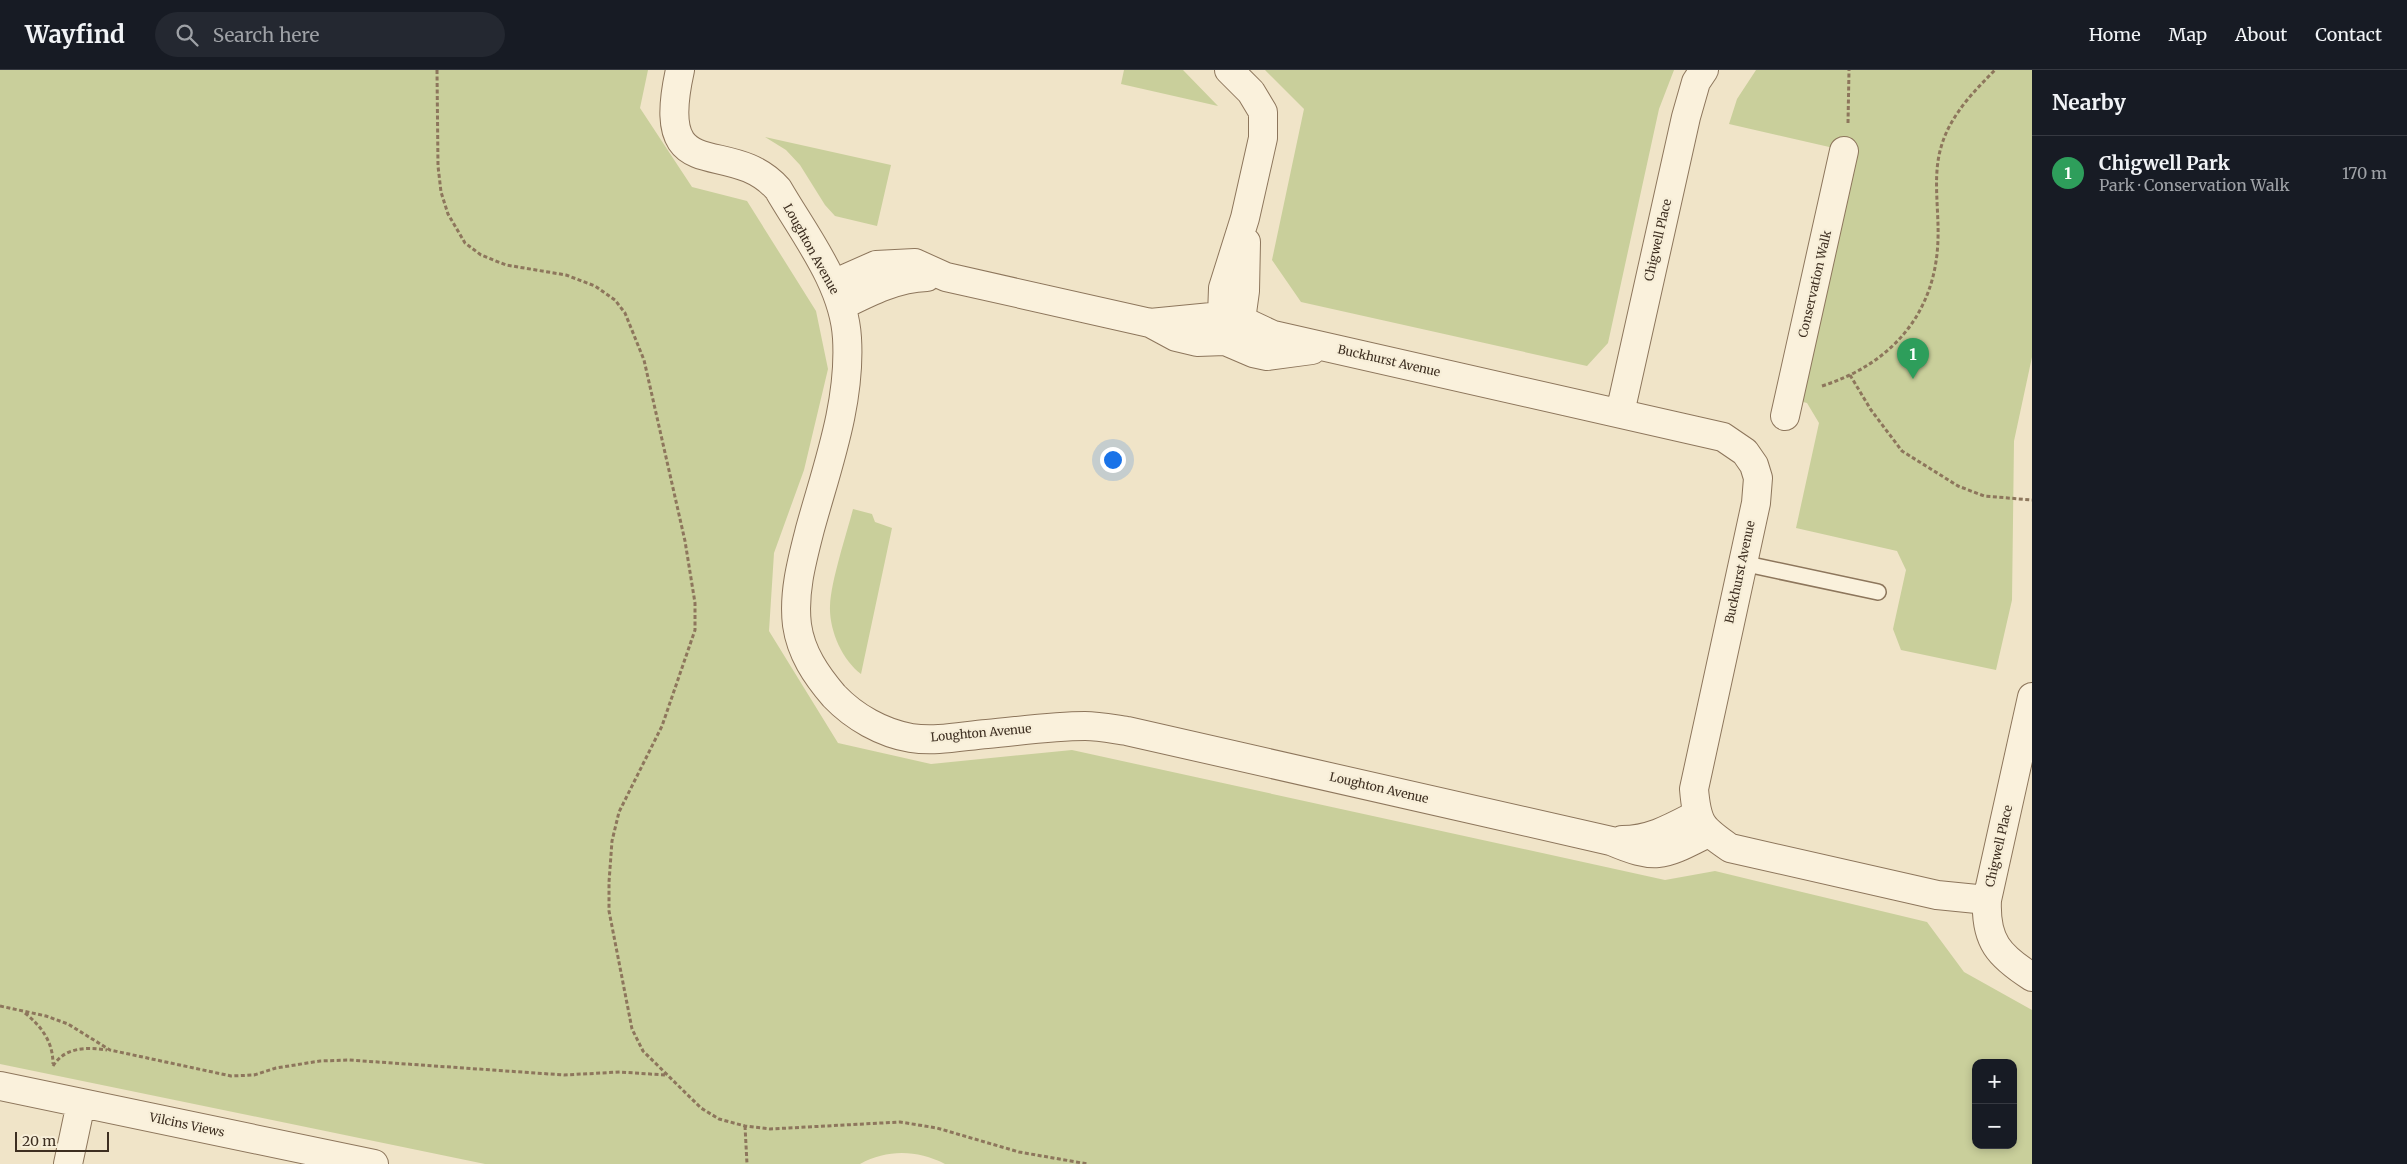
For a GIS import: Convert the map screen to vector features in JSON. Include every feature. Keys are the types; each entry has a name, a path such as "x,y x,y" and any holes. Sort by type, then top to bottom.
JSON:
{"street":[{"name":"Loughton Avenue","path":"680,70 673,116 676,130 681,140 691,151 705,157 753,170 768,178 778,189 837,295 847,336 847,371 843,404 802,562 797,595 797,625 806,655 819,679 841,703 862,719 884,730 911,738 940,739 1087,726 1127,731 1611,841 1638,840 1702,824"},
{"path":"1229,70 1251,92 1263,112 1263,138 1245,218 1224,288 1229,326"},
{"name":"Chigwell Place","path":"1620,413 1686,117 1696,82 1704,70"},
{"name":"Conservation Walk","path":"1785,416 1844,151"},
{"name":"Buckhurst Avenue","path":"837,295 876,265 915,263 946,277 1150,323 1176,337 1197,342 1229,326 1253,353 1268,356 1294,354 1326,347 1723,437 1746,452 1754,465 1758,478 1756,503 1694,789 1702,824"},
{"name":"Chigwell Place","path":"2032,697 1987,900 1986,917 1995,946 2003,957 2032,977"},
{"path":"1702,824 1730,848 1937,895 1987,900"},
{"name":"Vilcins Views","path":"0,1086 374,1164"},
{"path":"68,1164 81,1103"}],"lane":[{"path":"1742,562 1878,592"}],"path":[{"path":"437,70 441,192 448,214 464,243 481,255 506,264 566,275 595,286 615,300 625,313 644,360 684,541 695,603 695,630 662,726 619,812 612,840 608,882 609,911 632,1029 643,1051 700,1108 720,1119 745,1126 788,1128 900,1122 936,1128 1019,1152 1088,1164"},
{"path":"1844,151 1849,114 1849,70"},
{"path":"1792,386 1817,387 1850,375 1893,347 1909,330 1920,310 1936,259 1937,165 1942,143 1962,107 1995,70"},
{"path":"1850,375 1881,425 1902,451 1958,486 1984,496 2032,500"},
{"path":"0,1006 68,1024 110,1050"},
{"path":"24,1012 41,1026 53,1050 53,1065 48,1096"},
{"path":"53,1065 62,1055 85,1046 230,1076 254,1075 276,1068 320,1061 349,1060 564,1076 620,1072 665,1075"},
{"path":"745,1126 747,1164"}],"green space":[{"path":"0,70 648,70 640,108 692,187 747,201 816,311 828,369 804,470 774,553 769,631 838,743 931,764 1072,750 1665,880 1715,871 1927,922 1964,972 2032,1010 2032,1164 945,1164 924,1156 902,1153 881,1156 860,1164 485,1164 0,1064"},
{"path":"1124,70 1183,70 1218,106 1121,84"},
{"path":"1265,70 1674,70 1659,109 1608,343 1587,366 1301,302 1272,260 1304,109"},
{"path":"1756,70 2032,70 2032,357 2014,441 2012,600 1996,670 1901,650 1893,629 1906,570 1897,551 1796,528 1819,423 1807,403 1795,400 1838,149 1729,124 1737,99"},
{"path":"765,137 891,165 877,226 835,216 825,205 800,165 786,150"},
{"path":"853,509 872,514 875,522 892,528 861,674 848,661 838,644 830,615 833,584"}],"place":[{"name":"Chigwell Park","path":"1913,379"}]}
